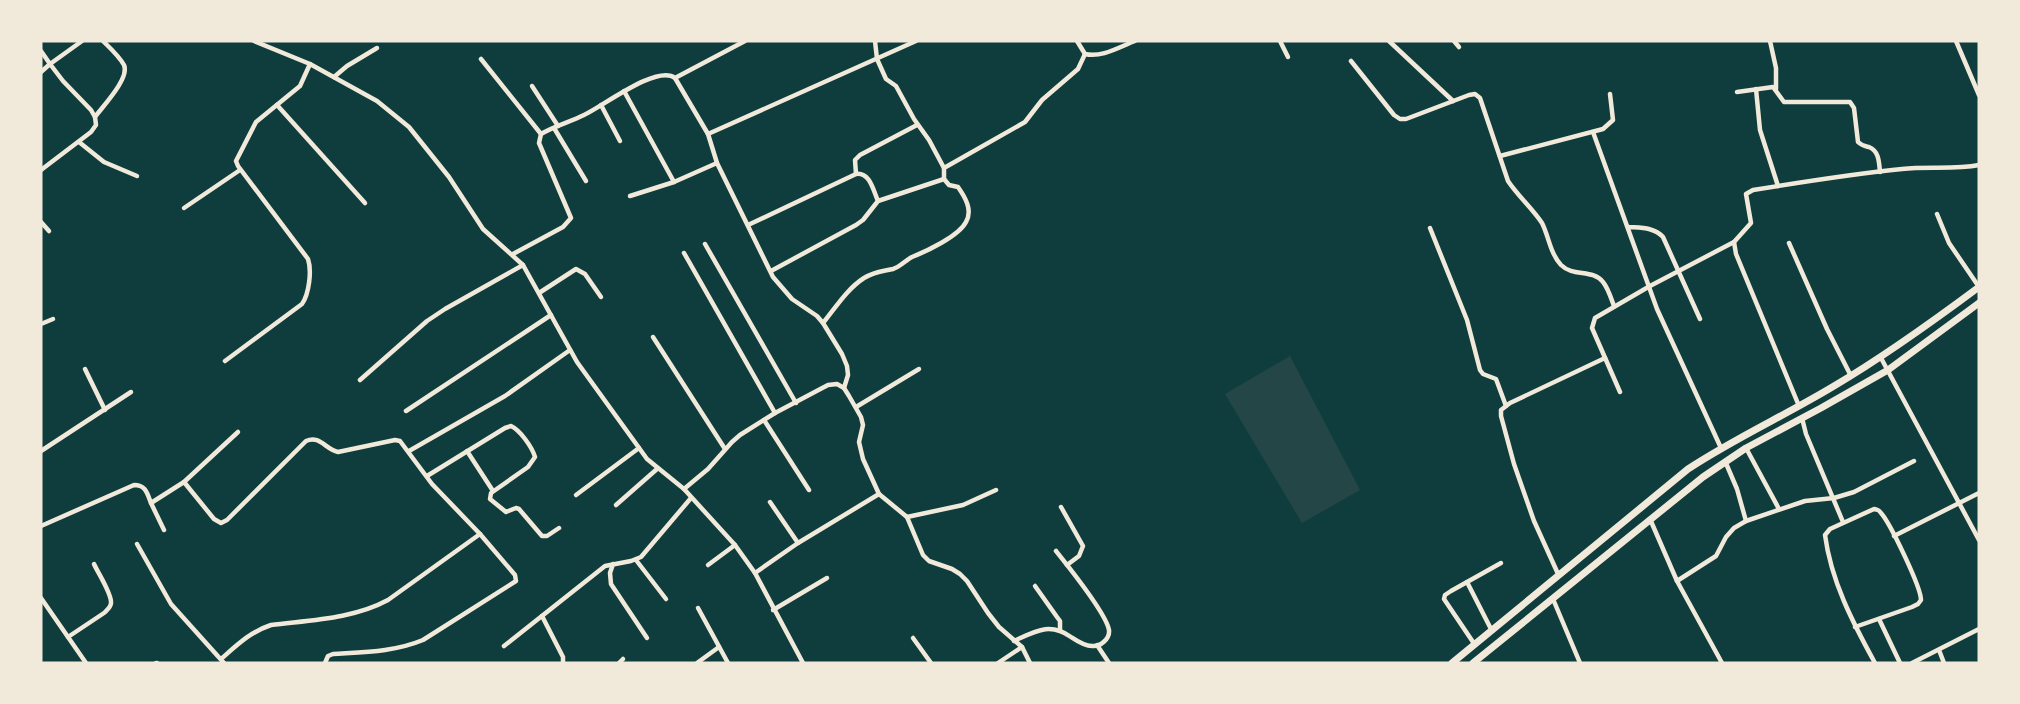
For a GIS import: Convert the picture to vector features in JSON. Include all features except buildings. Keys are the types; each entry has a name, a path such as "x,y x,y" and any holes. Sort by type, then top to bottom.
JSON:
{"main road":[{"path":"1452,663 1688,469 1721,448 1799,406 1881,358 1979,287"},
{"path":"1473,663 1686,489 1724,461 1888,370 1979,303"}],"street":[{"path":"41,72 82,41"},
{"path":"95,118 126,73 125,66 121,60 103,41"},
{"path":"254,41 310,64 334,77 377,101 409,127 449,178 483,229 523,265 570,350 639,448 657,469 684,489 735,545 755,573 773,610 803,663"},
{"path":"268,47 270,41"},
{"path":"675,78 744,41"},
{"path":"823,323 846,293 860,281 878,271 894,269 907,260 931,249 956,233 966,223 968,206 964,196 958,187 950,185 944,179 944,168 929,140 917,125 896,86 886,79 877,59 875,41"},
{"path":"708,134 916,41"},
{"path":"1077,41 1085,54"},
{"path":"1085,54 1099,55 1135,41"},
{"path":"1280,41 1288,57"},
{"path":"1389,41 1453,101"},
{"path":"1454,41 1459,47"},
{"path":"1770,41 1776,68 1776,89 1782,100 1784,102 1850,102 1854,108 1858,142 1861,146 1874,150 1877,154 1880,172"},
{"path":"1957,42 1979,96"},
{"path":"334,77 347,66 377,48"},
{"path":"41,50 63,82 91,110 96,125 79,142 41,170"},
{"path":"944,168 1025,122 1042,100 1078,69 1085,54"},
{"path":"481,59 540,134 540,143 571,218 563,227 513,254"},
{"path":"1351,61 1394,115 1400,119 1406,119 1469,95 1475,94 1480,98 1508,181 1534,211 1543,226 1553,254 1562,266 1572,272 1599,277 1604,282 1614,306"},
{"path":"225,362 302,304 305,298 310,269 306,256 240,170 236,162 237,156 253,128 262,117 300,86 310,64"},
{"path":"540,134 584,115 624,91 666,74 675,78 708,134 717,163 770,271 792,299 817,316 823,323 847,366 848,375 844,388"},
{"path":"532,86 586,182"},
{"path":"1737,92 1769,86 1776,89"},
{"path":"1756,89 1760,130 1778,186"},
{"path":"624,91 674,182"},
{"path":"1500,156 1603,129 1613,120 1610,94"},
{"path":"277,105 366,203"},
{"path":"601,105 620,141"},
{"path":"856,174 855,160 860,155 917,125"},
{"path":"1593,132 1657,308 1721,448"},
{"path":"79,142 104,162 137,176"},
{"path":"630,196 674,182 717,163"},
{"path":"1620,392 1592,328 1592,323 1600,314 1614,306 1734,242 1751,223 1746,194 1753,190 1880,172 1929,166 1962,168 1979,164"},
{"path":"184,208 240,170"},
{"path":"748,226 861,173 866,176 878,201"},
{"path":"770,271 856,225 863,220 878,201 944,179"},
{"path":"1937,214 1949,243 1979,287"},
{"path":"41,222 48,231"},
{"path":"1628,227 1658,231 1668,246 1700,319"},
{"path":"1430,228 1463,311 1480,370 1483,374 1496,379 1506,406"},
{"path":"1734,242 1736,254 1799,406"},
{"path":"1789,243 1815,304 1851,376"},
{"path":"705,244 796,403"},
{"path":"684,253 775,413"},
{"path":"360,380 439,313 523,265"},
{"path":"539,293 576,270 585,274 601,296"},
{"path":"406,410 551,315"},
{"path":"41,324 53,319"},
{"path":"653,337 725,449"},
{"path":"409,451 504,396 570,350"},
{"path":"1559,576 1534,521 1514,464 1501,410 1605,358"},
{"path":"1881,358 1979,540"},
{"path":"85,369 105,410"},
{"path":"856,407 919,369"},
{"path":"684,489 708,469 740,435 775,413 828,385 837,384 844,388 856,407 863,425 860,450 879,494 907,516 923,555 929,561 952,569 967,581 988,613 1022,647 1030,663"},
{"path":"41,451 130,392"},
{"path":"1802,418 1806,434 1843,522"},
{"path":"764,420 809,490"},
{"path":"427,476 510,426 515,428 536,457 533,462 490,493 490,499 506,512 516,508 519,510 542,536 547,536 559,528"},
{"path":"151,503 184,482 238,432"},
{"path":"184,482 214,519 221,523 227,520 306,441 312,438 319,440 332,451 338,452 395,440 400,441 427,476 515,575 515,582 423,640 385,651 333,654 328,656 325,663"},
{"path":"576,495 639,448"},
{"path":"1746,448 1779,509"},
{"path":"467,451 493,491"},
{"path":"1724,461 1737,490 1746,521"},
{"path":"1678,581 1716,556 1726,537 1734,528 1746,521 1805,501 1834,498 1871,484 1914,461"},
{"path":"616,505 657,469"},
{"path":"41,526 134,485 141,485 145,489 164,530"},
{"path":"907,516 963,505 996,490"},
{"path":"1894,536 1979,493"},
{"path":"755,573 798,543 879,494"},
{"path":"504,646 600,570 613,564 636,560 691,498"},
{"path":"770,502 798,543"},
{"path":"1061,507 1083,546 1079,556 1067,565"},
{"path":"1856,627 1912,607 1921,600 1917,585 1894,536 1878,510 1870,510 1843,522 1830,529 1825,535 1839,587 1856,627 1876,663"},
{"path":"1650,520 1678,581 1722,663"},
{"path":"137,544 171,604 222,661 247,636 258,629 361,612 375,607 388,600 480,534"},
{"path":"708,565 735,545"},
{"path":"1014,641 1044,629 1053,628 1060,630 1084,645 1097,646 1108,638 1107,625 1090,596 1056,551"},
{"path":"636,560 666,599"},
{"path":"1474,645 1444,599 1450,591 1501,563"},
{"path":"68,637 109,608 110,596 94,564"},
{"path":"613,564 610,573 611,584 647,638"},
{"path":"773,610 827,578"},
{"path":"1467,582 1492,631"},
{"path":"1035,586 1060,622 1060,630"},
{"path":"41,598 86,663"},
{"path":"1553,599 1580,663"},
{"path":"698,608 728,663"},
{"path":"542,616 563,657 563,663"},
{"path":"1879,619 1900,663"},
{"path":"1912,663 1979,629"},
{"path":"913,638 930,663"},
{"path":"1097,646 1109,663"},
{"path":"697,663 719,647"},
{"path":"998,663 1022,647"},
{"path":"1939,650 1944,663"}],"shaded area":[{"path":"1290,356 1360,490 1302,523 1225,394"}]}
